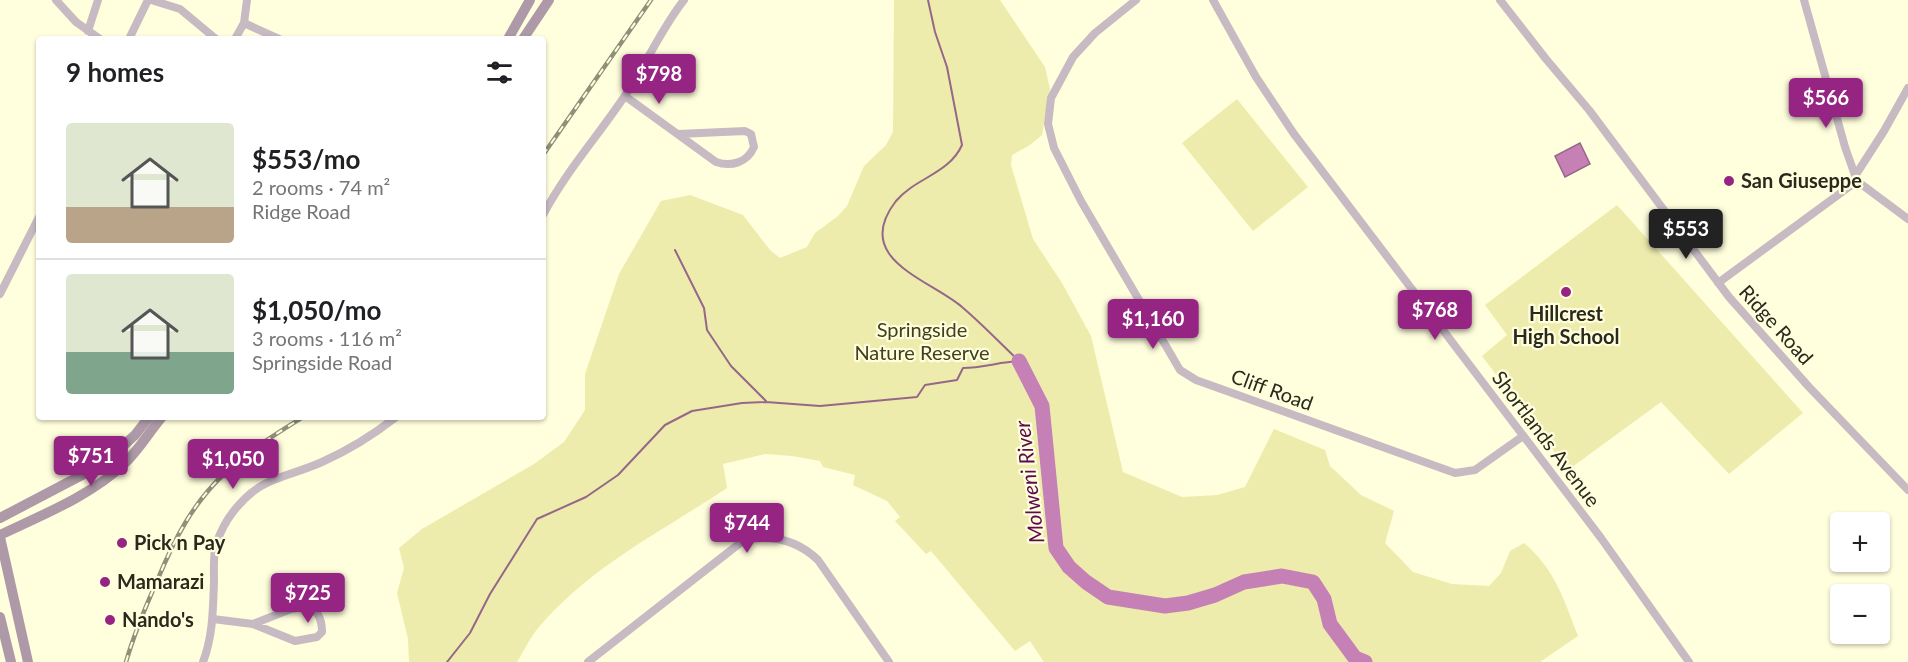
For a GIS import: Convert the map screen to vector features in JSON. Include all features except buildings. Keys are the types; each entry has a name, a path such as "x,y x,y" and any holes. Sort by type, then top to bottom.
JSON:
{"main road":[{"path":"510,36 530,0"},
{"path":"525,36 549,0"},
{"path":"0,518 103,464 135,435 147,420"},
{"path":"28,662 0,536 111,476 127,461 160,420"},
{"path":"0,616 11,662"}],"street":[{"path":"56,0 70,17 96,36"},
{"path":"88,31 98,0"},
{"path":"131,36 150,0 180,9 212,36"},
{"path":"237,36 244,22 247,0"},
{"path":"546,210 563,181 625,96 654,44 684,0"},
{"name":"Cliff Road","path":"1136,0 1095,33 1073,57 1051,98 1048,124 1054,148 1072,184 1180,370 1196,380 1455,474 1475,470 1523,436"},
{"name":"Shortlands Avenue","path":"1213,0 1256,76 1294,134 1601,538 1689,662"},
{"name":"Ridge Road","path":"1500,0 1584,104 1718,283 1809,387 1908,490"},
{"path":"1804,0 1845,147 1856,178 1908,219"},
{"path":"244,22 273,36"},
{"path":"1718,283 1856,178 1908,88"},
{"path":"625,96 678,135 716,162 733,164 744,160 752,153 754,147 751,134 745,131 678,135"},
{"path":"0,294 36,223"},
{"path":"203,662 213,619 216,547 223,527 241,501 256,488 271,480 319,464 346,451 392,420"},
{"path":"588,662 744,540 766,537 792,542 806,549 818,560 889,662"},
{"path":"213,619 253,624 295,641 318,637 322,632 319,616 308,606 291,609 253,624"}],"green space":[{"name":"Springside Nature Reserve","path":"894,0 1000,0 1045,67 1050,89 1042,135 1012,155 1011,165 1033,239 1062,283 1091,336 1123,472 1182,497 1217,495 1245,487 1274,429 1325,450 1330,466 1361,495 1394,511 1385,543 1413,572 1452,584 1489,586 1501,573 1510,551 1524,543 1544,563 1551,574 1578,636 1540,662 1044,662 1030,641 1015,651 931,551 926,554 895,521 900,517 887,501 853,485 855,475 823,467 820,461 765,454 723,464 727,488 628,551 581,586 539,627 517,662 409,662 408,639 397,593 404,568 399,548 422,529 534,464 564,442 585,410 585,374 619,274 661,201 690,195 743,215 770,250 780,258 807,247 815,233 838,216 847,206 864,166 886,145 893,132"},
{"path":"1237,99 1308,187 1253,231 1182,143"},
{"path":"1617,205 1803,413 1729,474 1661,402 1568,470 1482,356 1507,335 1485,305"}],"shaded area":[{"path":"1580,143 1590,164 1565,177 1555,156"}],"waterway":[{"path":"928,0 935,32 947,67 962,145 949,163 912,187 896,201 885,221 883,238 888,253 900,265 962,307 1019,361"},
{"path":"675,250 704,308 707,330 731,366 766,401"},
{"path":"447,662 470,633 490,594 537,519 586,497 618,475 665,425 692,411 742,403 766,402 820,406 917,397 925,385 957,380 963,368 1019,361"},
{"name":"Molweni River","path":"1019,361 1042,406 1056,548 1069,567 1086,582 1108,597 1165,606 1188,603 1215,595 1244,582 1282,576 1313,582 1324,599 1330,624 1355,658 1365,662"}],"railway":[{"path":"546,151 651,0"},
{"path":"126,662 163,566 193,510 213,485 234,465 262,443 298,420"}],"place":[{"name":"San Giuseppe","path":"1729,181"},
{"name":"Hillcrest High School","path":"1566,292"},
{"name":"Pick n Pay","path":"122,543"},
{"name":"Mamarazi","path":"105,582"},
{"name":"Nando's","path":"110,620"}]}
